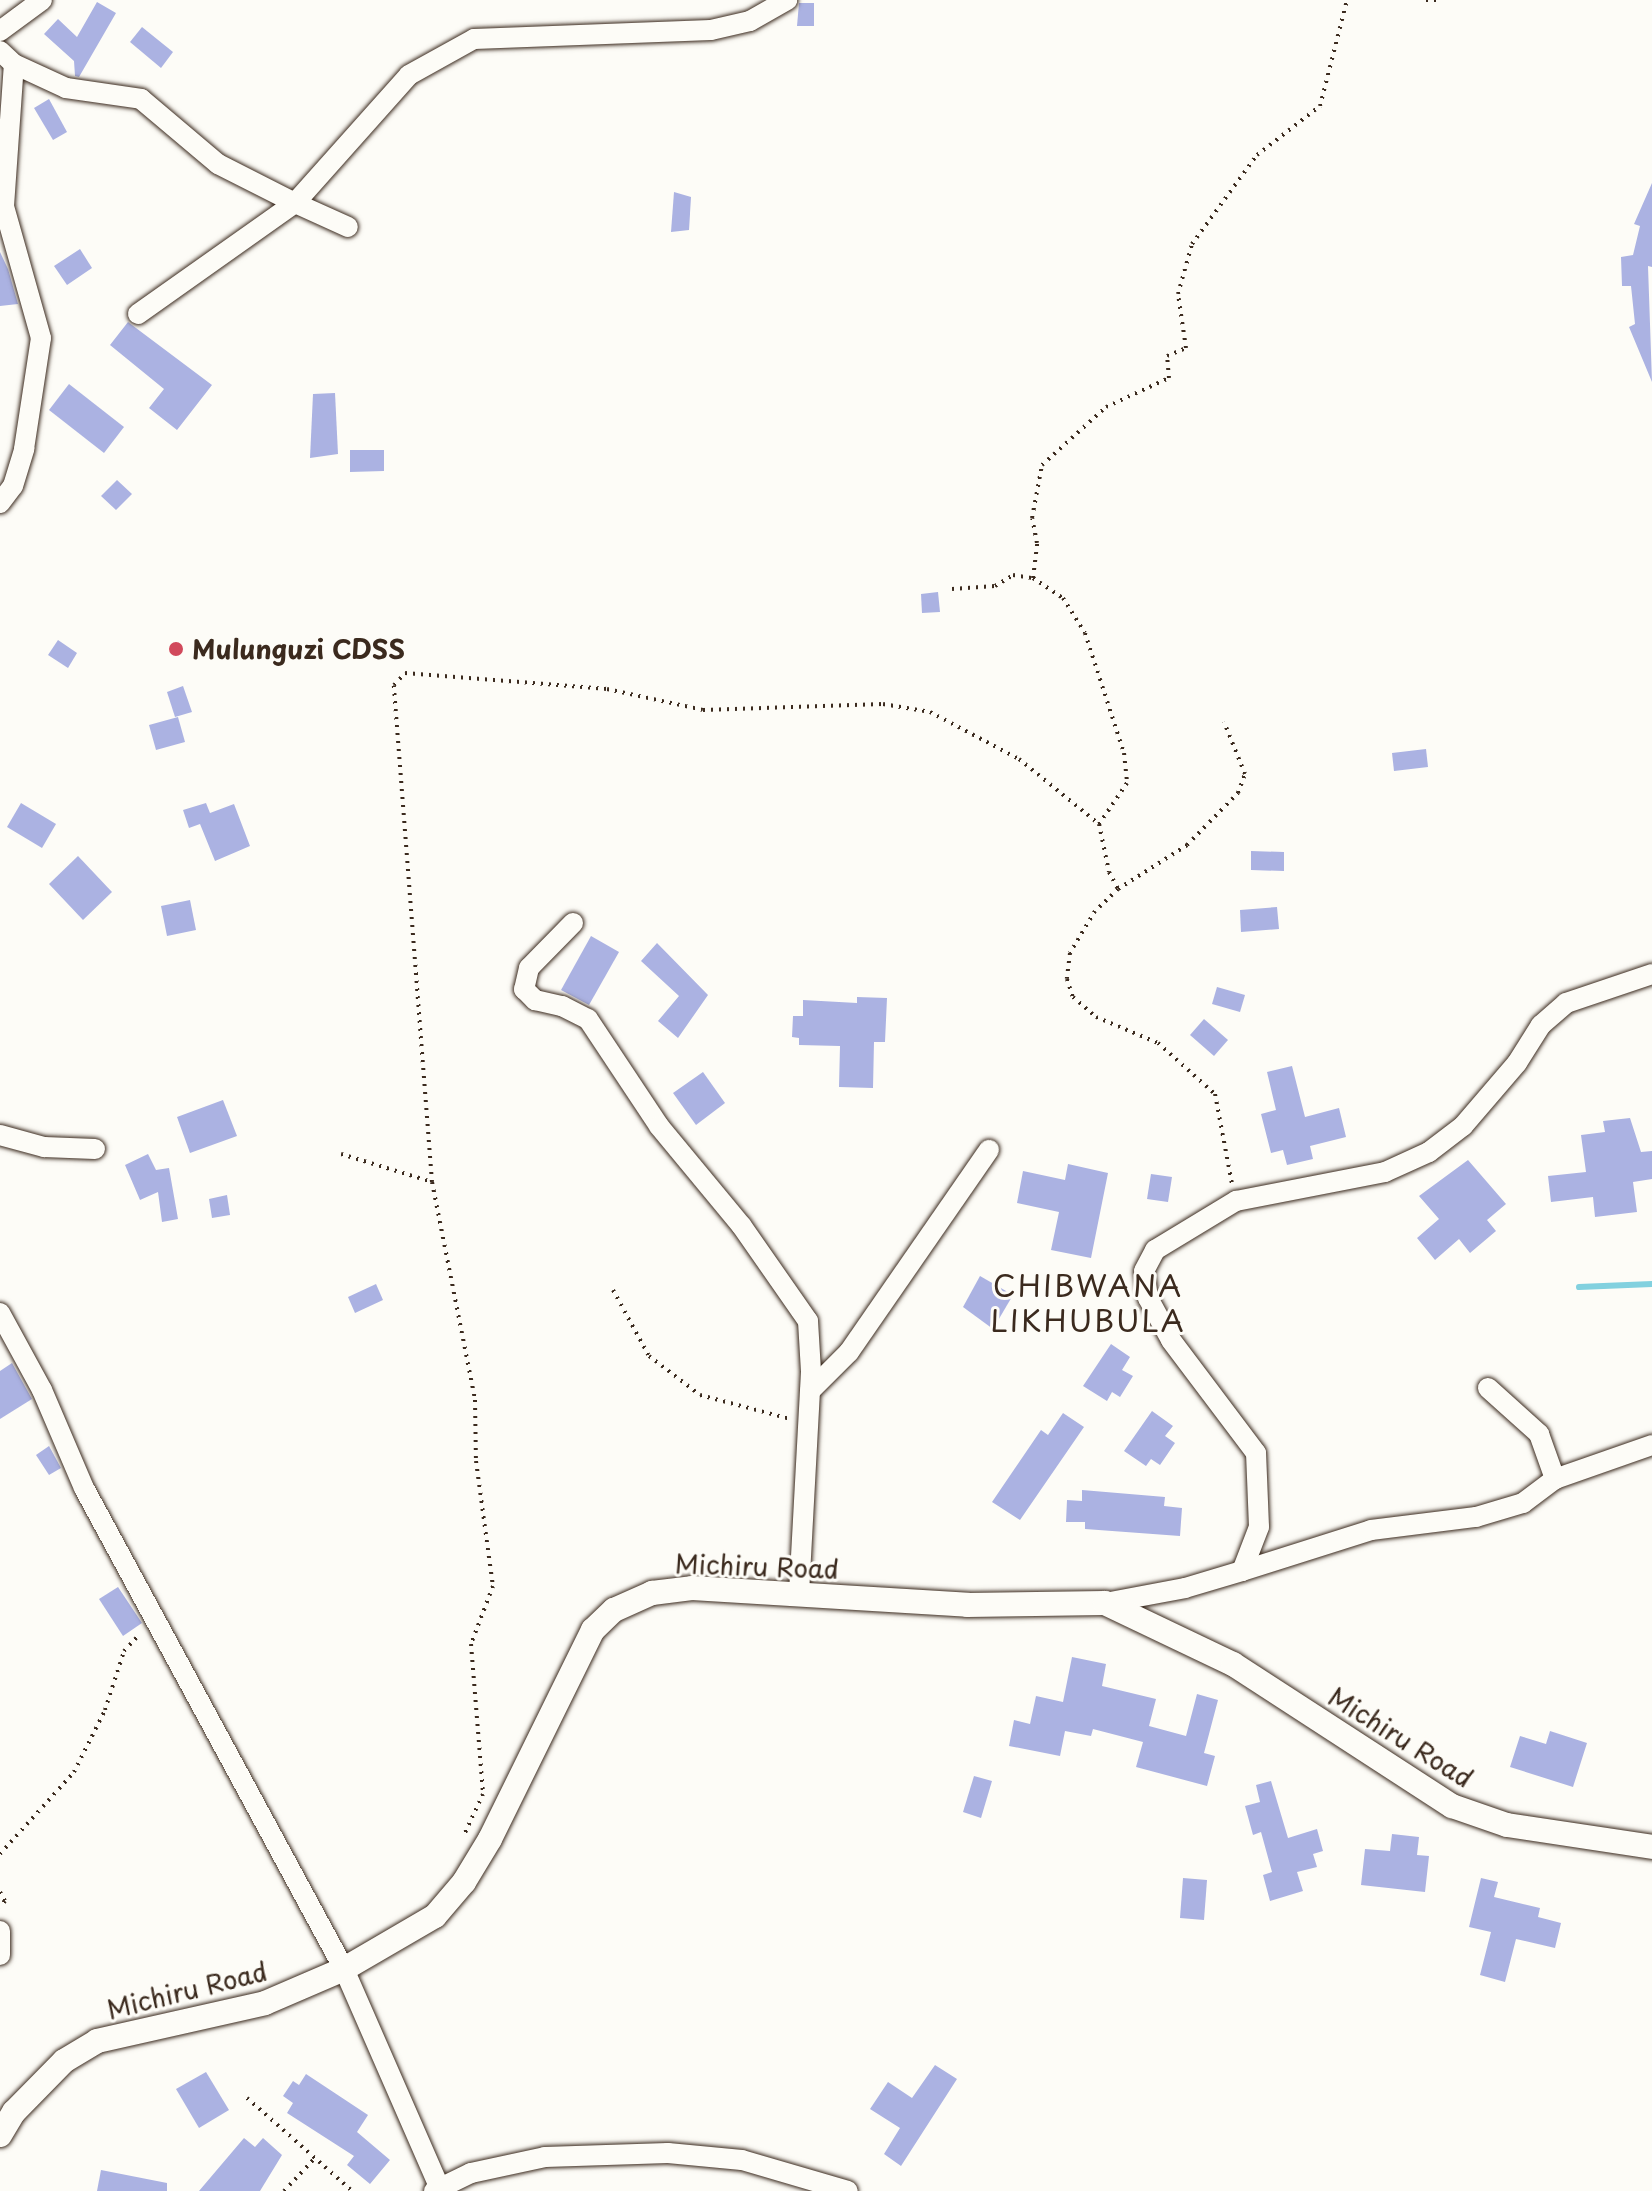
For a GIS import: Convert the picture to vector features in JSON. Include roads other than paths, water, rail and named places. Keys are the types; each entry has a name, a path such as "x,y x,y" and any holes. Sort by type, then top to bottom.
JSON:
{"street":[{"path":"0,31 42,0"},
{"path":"138,314 295,203 409,75 474,39 711,30 750,21 787,0"},
{"path":"0,503 13,486 22,459 41,338 4,206 7,58 66,88 141,99 218,164 335,226 348,227"},
{"path":"573,923 529,968 524,989 535,1000 562,1006 588,1019 659,1126 797,1300 808,1321 810,1391 799,1594"},
{"path":"1242,1571 1259,1527 1256,1453 1171,1340 1148,1298 1144,1271 1155,1250 1236,1201 1385,1172 1429,1152 1463,1126 1517,1063 1541,1025 1566,1003 1652,974"},
{"path":"0,1135 44,1147 95,1149"},
{"path":"810,1391 849,1352 989,1150"},
{"path":"0,1313 32,1368 84,1488 344,1969 437,2190 495,2166 545,2157 668,2153 742,2160 848,2191"},
{"path":"1488,1388 1539,1434 1555,1479"},
{"path":"1105,1603 1185,1588 1371,1530 1476,1517 1523,1503 1555,1479 1652,1445"},
{"name":"Michiru Road","path":"0,2135 7,2108 64,2061 97,2041 265,2003 344,1969 435,1916 464,1882 557,1694 593,1630 614,1610 671,1589 967,1605 1105,1603 1233,1664 1452,1806 1507,1825 1652,1847"},
{"path":"0,1931 0,1955"}],"waterway":[{"path":"1579,1287 1652,1284"}],"place":[{"name":"Mulunguzi CDSS","path":"176,649"}],"district":[{"name":"CHIBWANA LIKHUBULA","path":"1088,1302"}]}
